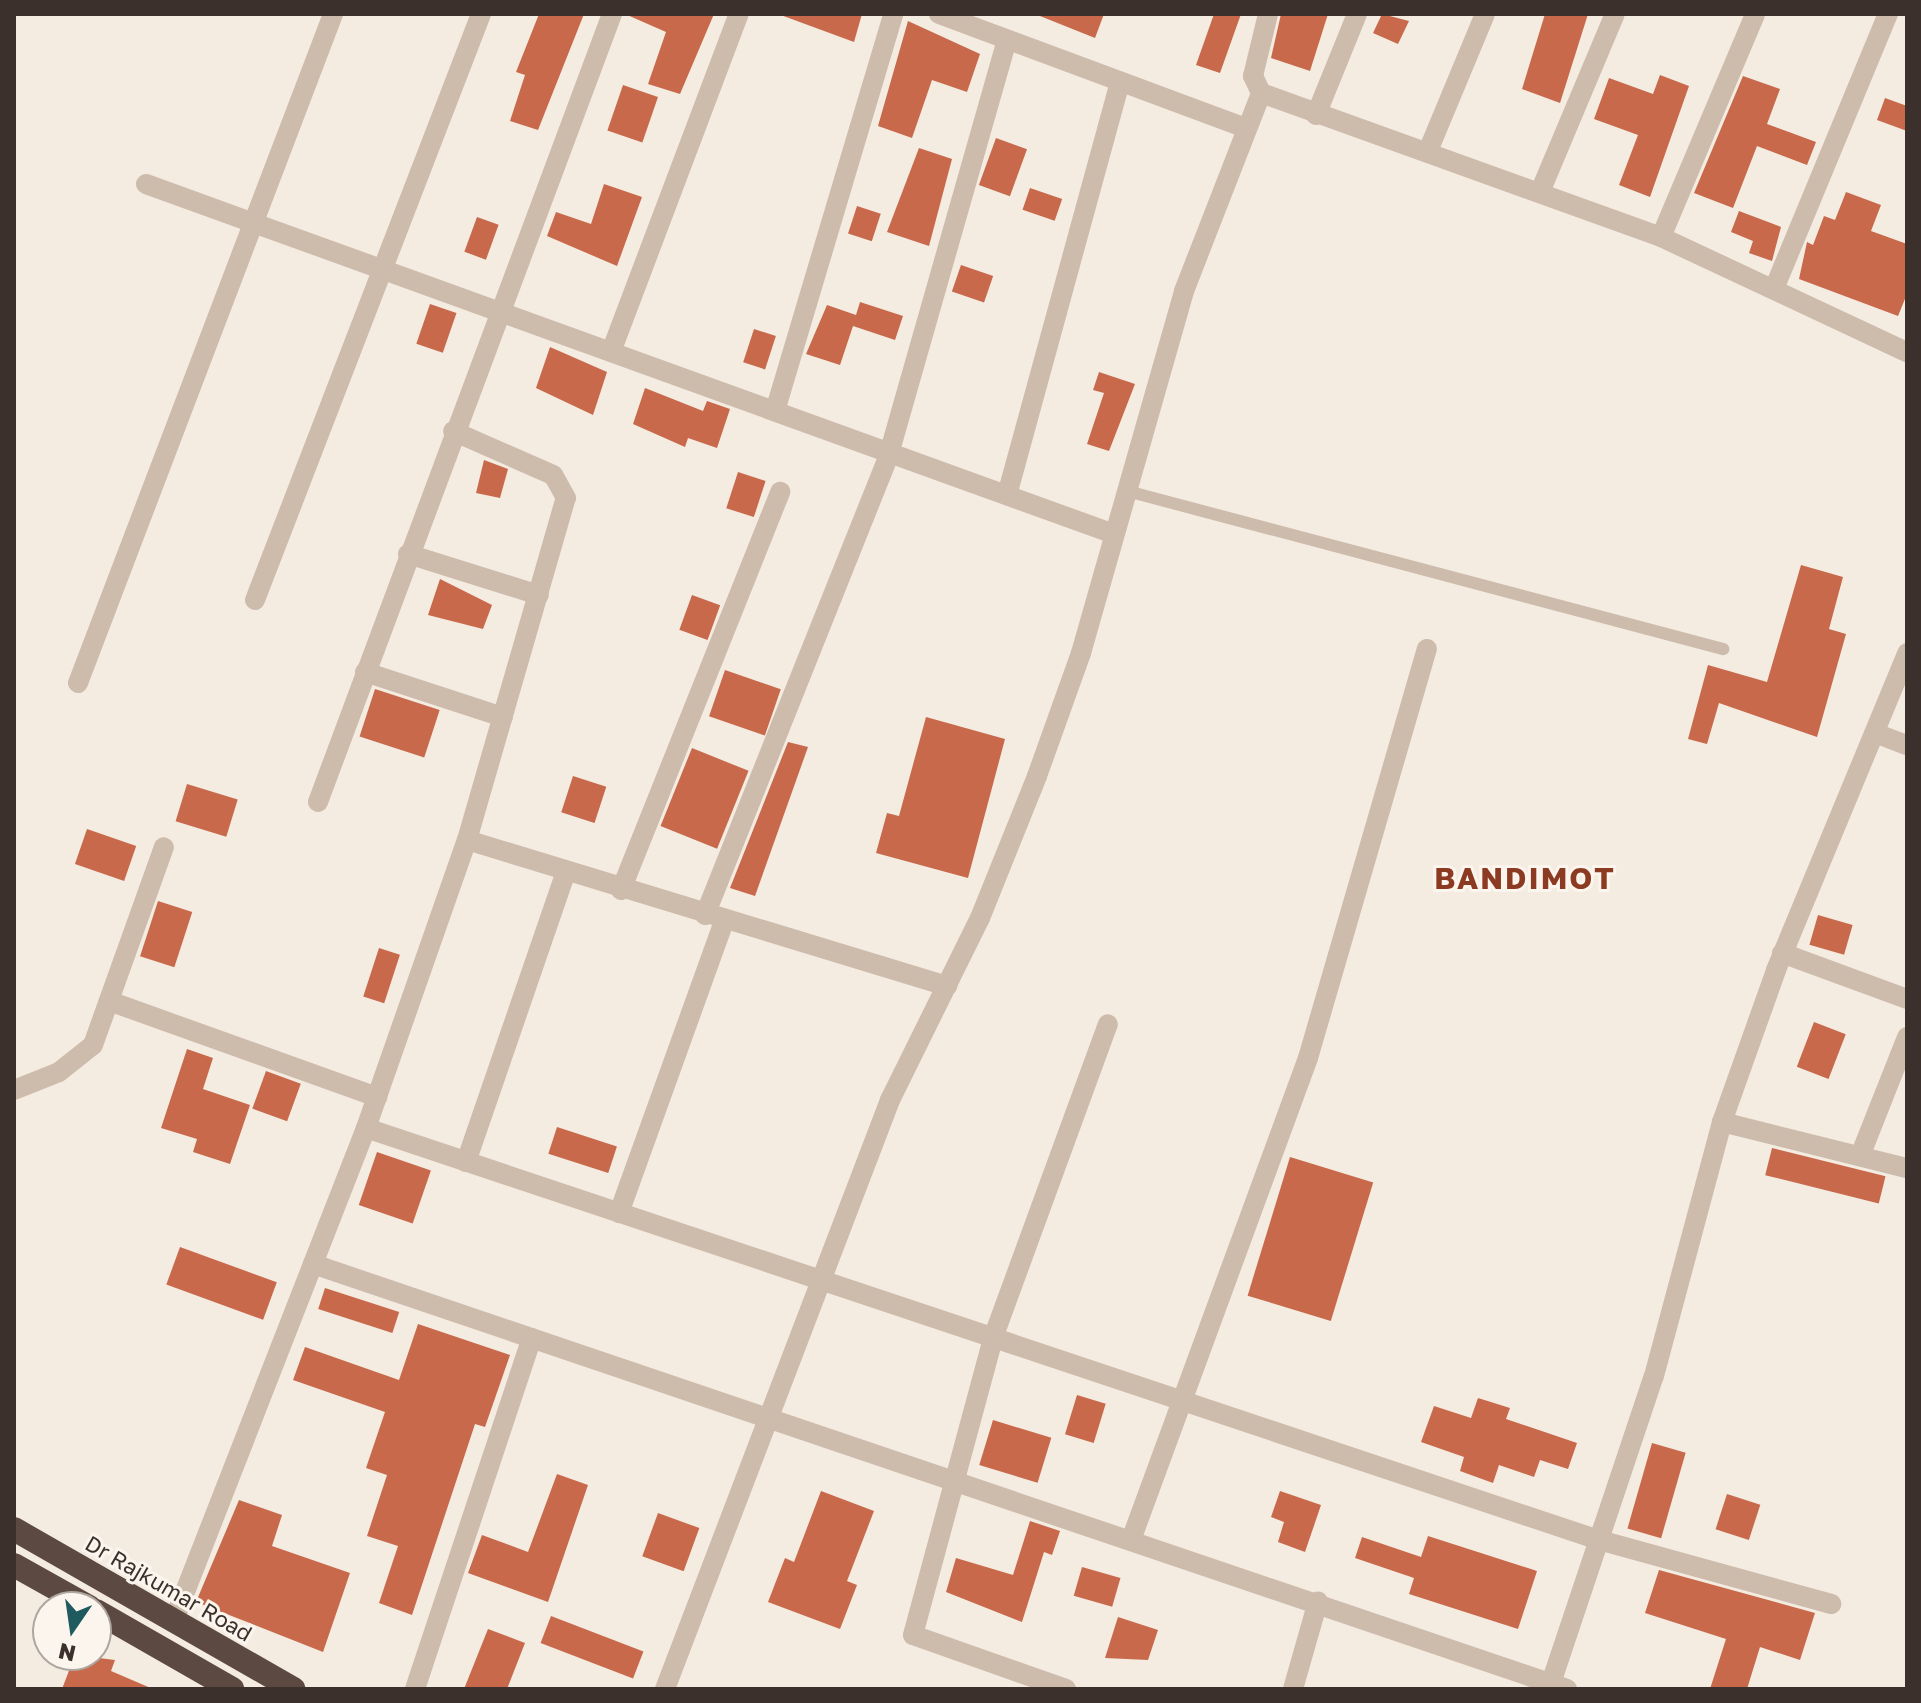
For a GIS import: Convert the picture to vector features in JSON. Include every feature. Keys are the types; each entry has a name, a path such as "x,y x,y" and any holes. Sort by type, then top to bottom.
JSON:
{"highway":[{"name":"Dr Rajkumar Road","path":"16,1531 293,1689"},
{"path":"14,1565 60,1591"},
{"path":"112,1621 223,1687"}],"street":[{"path":"78,683 333,14"},
{"path":"255,600 481,14"},
{"path":"318,802 497,311 612,14"},
{"path":"611,352 739,14"},
{"path":"775,411 893,14"},
{"path":"939,14 1243,127"},
{"path":"1268,14 1253,76 1261,93 1661,237 1907,350"},
{"path":"1316,115 1357,14"},
{"path":"1428,151 1485,14"},
{"path":"1540,192 1615,14"},
{"path":"1661,237 1755,14"},
{"path":"1774,289 1888,14"},
{"path":"619,1213 715,918 889,454 1007,40"},
{"path":"1007,495 1120,82"},
{"path":"665,1689 773,1419 890,1100 947,986 1037,776 1114,534 1184,291 1243,127 1261,93"},
{"path":"146,184 1114,534"},
{"path":"174,1620 366,1128 467,840 566,498 563,483 453,431"},
{"path":"621,890 780,492"},
{"path":"408,554 539,595"},
{"path":"1131,1540 1178,1400 1308,1058 1427,649"},
{"path":"313,1264 950,1481 1318,1601 1556,1687 1599,1540 1673,1314 1722,1122 1782,953 1907,653"},
{"path":"365,672 503,717"},
{"path":"1875,733 1907,745"},
{"path":"467,840 565,875 947,986"},
{"path":"14,1090 59,1072 93,1045 164,847"},
{"path":"466,1162 565,875"},
{"path":"1782,953 1907,999"},
{"path":"109,1001 377,1097"},
{"path":"1066,1689 913,1635 950,1481 993,1338 1108,1024"},
{"path":"1860,1156 1907,1037"},
{"path":"1722,1122 1907,1168"},
{"path":"366,1128 1599,1540 1831,1604"},
{"path":"415,1689 532,1338"},
{"path":"1293,1689 1318,1601"}],"lane":[{"path":"1127,491 1723,649"}],"building":[{"path":"539,14 584,14 538,130 510,121 525,75 516,72"},
{"path":"625,14 714,14 680,94 648,84 666,32"},
{"path":"778,14 862,14 854,42"},
{"path":"1035,14 1104,14 1095,38"},
{"path":"1214,14 1241,14 1220,73 1196,65"},
{"path":"1281,14 1328,14 1310,71 1271,58"},
{"path":"1382,14 1409,21 1398,44 1373,33"},
{"path":"1545,14 1588,14 1560,103 1522,89"},
{"path":"908,21 980,54 967,92 932,80 912,138 878,126"},
{"path":"1660,75 1689,86 1650,197 1619,185 1638,135 1594,119 1609,78 1653,94"},
{"path":"1743,76 1780,89 1767,124 1816,142 1807,165 1757,146 1733,208 1694,193"},
{"path":"623,85 658,97 642,142 607,130"},
{"path":"1885,98 1907,106 1907,131 1877,120"},
{"path":"996,138 1027,149 1010,196 979,185"},
{"path":"919,148 952,159 929,246 887,232"},
{"path":"604,184 642,197 617,266 547,236 556,212 591,224"},
{"path":"1030,188 1062,199 1055,221 1023,210"},
{"path":"1846,192 1881,205 1871,231 1907,244 1907,294 1898,316 1799,279 1807,242 1813,245 1824,216 1835,220"},
{"path":"857,206 881,214 872,241 848,234"},
{"path":"1739,211 1781,227 1772,261 1749,253 1753,241 1731,232"},
{"path":"477,217 499,225 486,260 464,252"},
{"path":"961,265 993,276 984,303 952,291"},
{"path":"860,302 903,316 895,340 853,326 840,365 806,354 827,305 856,315"},
{"path":"430,304 456,313 443,353 416,344"},
{"path":"754,329 776,336 765,369 743,362"},
{"path":"550,347 607,372 593,415 536,388"},
{"path":"1099,372 1135,384 1109,451 1087,444 1104,393 1093,390"},
{"path":"645,388 703,411 707,401 730,409 717,448 688,438 685,447 633,424"},
{"path":"484,460 508,469 500,498 476,493"},
{"path":"738,472 766,481 754,517 726,508"},
{"path":"1801,565 1843,577 1829,629 1846,634 1817,737 1719,703 1707,744 1688,739 1708,665 1767,682"},
{"path":"440,579 492,605 483,629 428,615"},
{"path":"692,595 720,605 708,640 679,630"},
{"path":"725,670 781,689 765,736 709,716"},
{"path":"375,689 440,710 424,758 360,737"},
{"path":"926,717 1005,739 968,878 876,853 887,813 899,816"},
{"path":"788,742 808,747 755,896 730,888"},
{"path":"692,748 749,771 717,849 661,826"},
{"path":"573,776 606,787 595,823 561,812"},
{"path":"187,784 238,799 226,837 176,821"},
{"path":"87,829 136,846 124,881 75,864"},
{"path":"158,901 192,912 174,967 140,956"},
{"path":"1818,915 1853,925 1844,955 1809,945"},
{"path":"379,948 400,955 384,1003 363,997"},
{"path":"1814,1022 1846,1034 1829,1079 1797,1067"},
{"path":"187,1049 213,1058 203,1089 250,1105 230,1164 193,1152 197,1139 161,1128"},
{"path":"266,1071 301,1084 287,1121 252,1109"},
{"path":"557,1127 617,1146 608,1173 548,1154"},
{"path":"1772,1148 1886,1176 1879,1203 1765,1175"},
{"path":"377,1152 431,1171 413,1224 359,1205"},
{"path":"1290,1157 1373,1182 1331,1321 1248,1296"},
{"path":"180,1247 277,1282 263,1320 166,1285"},
{"path":"325,1288 399,1312 392,1333 318,1309"},
{"path":"418,1324 510,1355 485,1427 475,1424 412,1615 379,1603 398,1546 367,1536 387,1475 366,1468 385,1412 293,1380 305,1347 399,1380"},
{"path":"1077,1395 1106,1404 1094,1443 1065,1434"},
{"path":"1478,1398 1510,1408 1506,1419 1577,1443 1568,1469 1540,1460 1534,1477 1499,1465 1493,1483 1460,1471 1464,1457 1421,1442 1434,1406 1471,1418"},
{"path":"993,1420 1051,1438 1038,1483 979,1465"},
{"path":"1652,1443 1686,1453 1661,1538 1627,1529"},
{"path":"557,1474 588,1485 548,1602 468,1573 482,1535 528,1552"},
{"path":"821,1491 874,1511 847,1581 857,1585 840,1629 768,1602 785,1558 794,1562"},
{"path":"1280,1491 1321,1505 1305,1552 1278,1542 1284,1522 1271,1517"},
{"path":"1727,1494 1760,1505 1749,1540 1716,1529"},
{"path":"239,1500 282,1515 272,1546 350,1573 323,1652 196,1602"},
{"path":"658,1513 699,1528 684,1571 642,1556"},
{"path":"1030,1521 1060,1531 1052,1555 1044,1552 1022,1622 946,1592 956,1558 1013,1575"},
{"path":"1428,1536 1537,1571 1518,1629 1409,1594 1414,1578 1355,1558 1362,1537 1421,1557"},
{"path":"1082,1567 1120,1578 1112,1607 1074,1596"},
{"path":"1659,1570 1815,1613 1800,1660 1760,1647 1747,1689 1710,1689 1726,1639 1645,1613"},
{"path":"551,1616 643,1651 633,1679 541,1643"},
{"path":"1118,1617 1158,1630 1148,1660 1105,1658"},
{"path":"488,1629 525,1643 507,1689 464,1689"},
{"path":"69,1671 111,1671 153,1689 62,1689"}],"district":[{"name":"BANDIMOT","path":"1525,878"}]}
